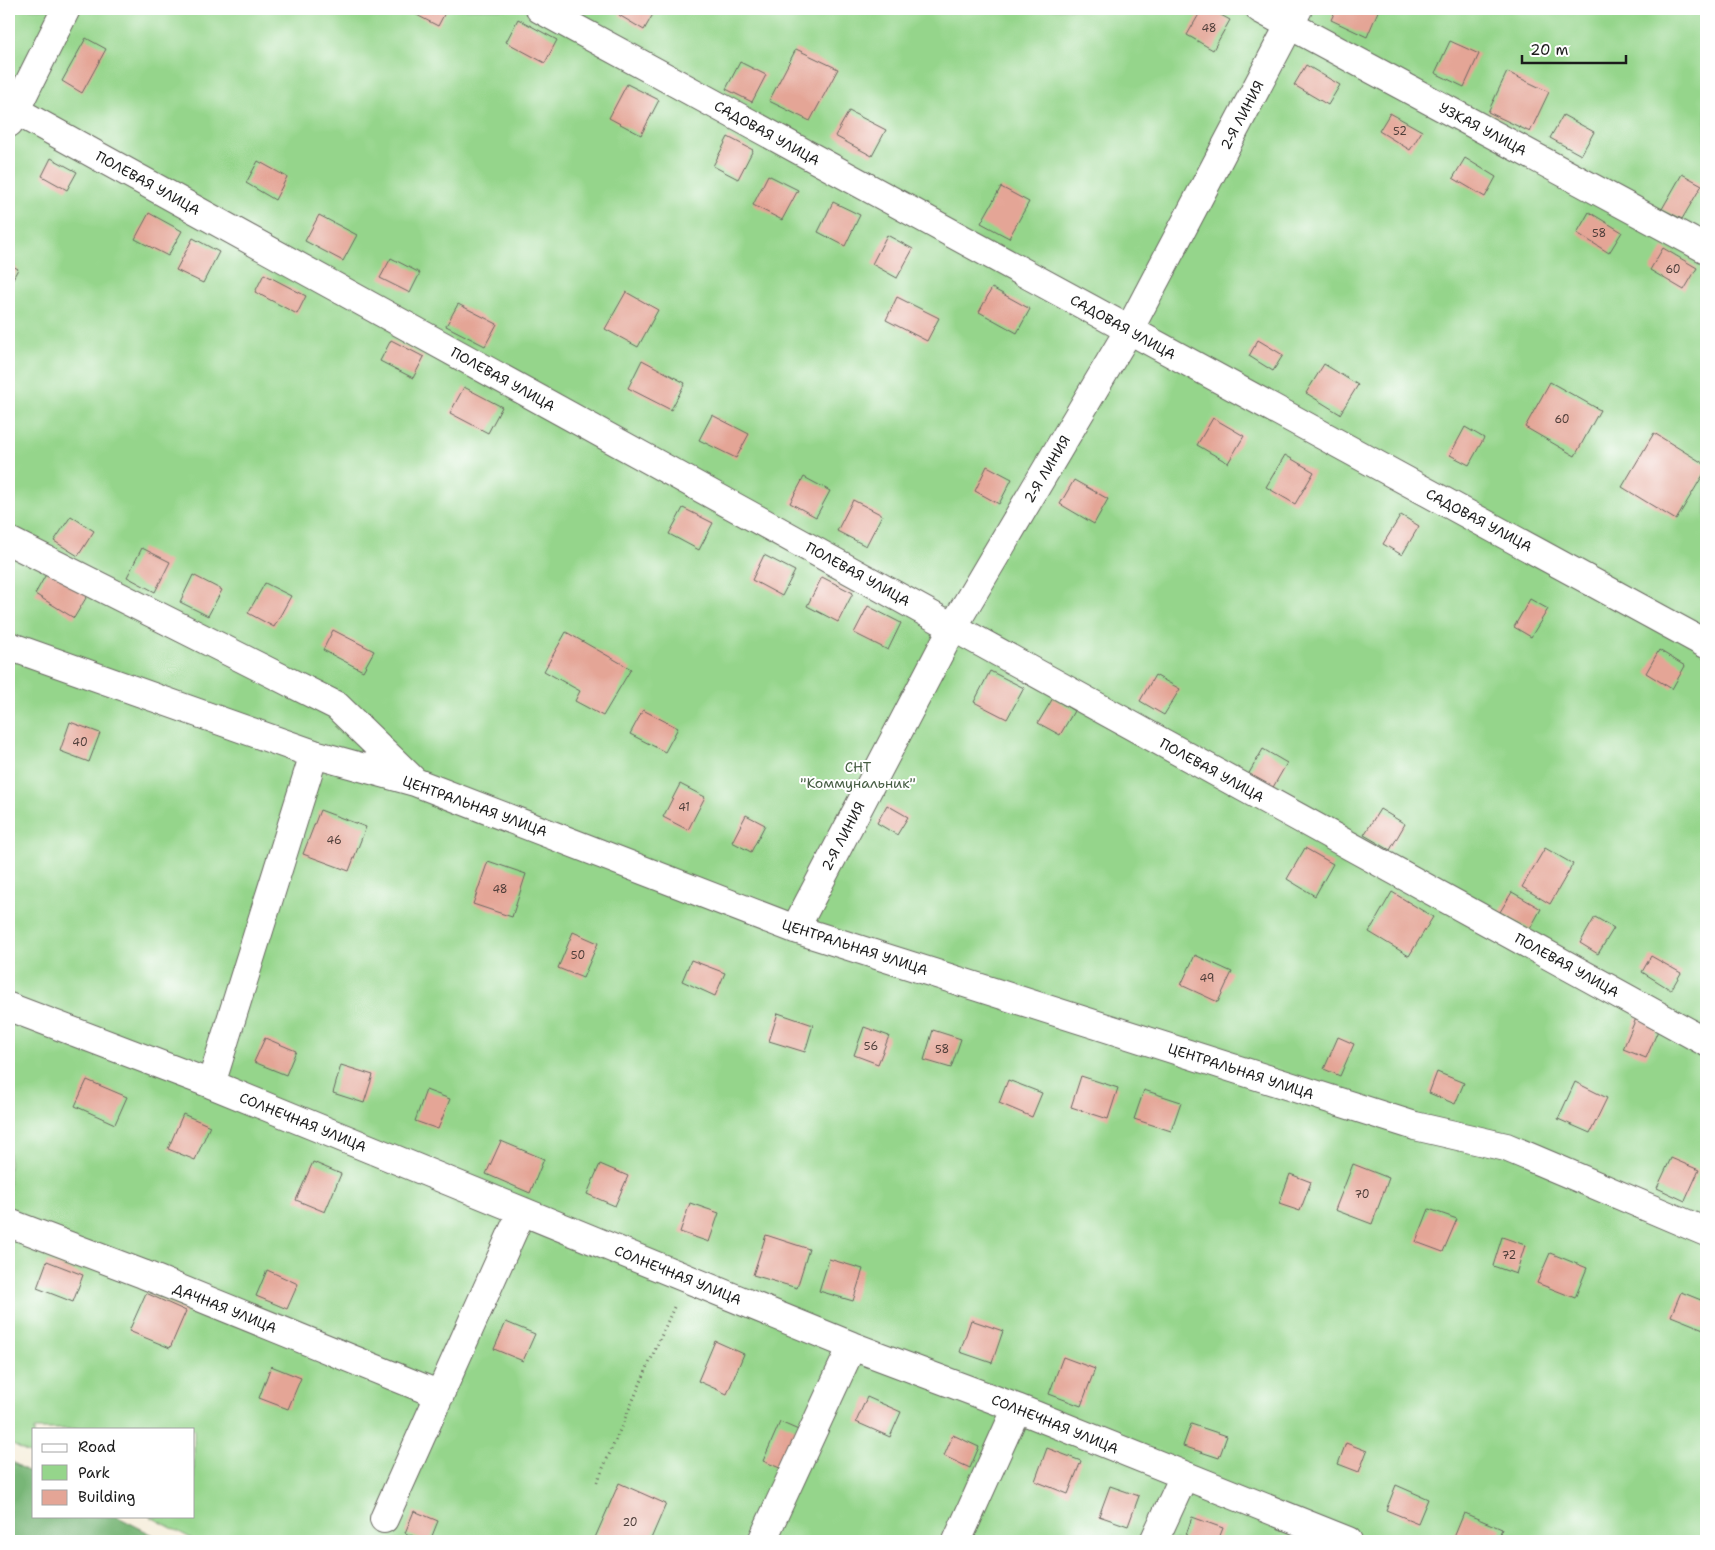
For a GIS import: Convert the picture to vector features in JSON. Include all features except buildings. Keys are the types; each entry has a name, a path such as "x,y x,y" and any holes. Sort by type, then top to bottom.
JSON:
{"street":[{"path":"11,113 66,9"},
{"name":"САДОВАЯ УЛИЦА","path":"540,9 1706,644"},
{"name":"УЗКАЯ УЛИЦА","path":"1260,9 1294,17 1706,249"},
{"name":"2-Я ЛИНИЯ","path":"795,929 953,627 1129,330 1294,17"},
{"name":"ПОЛЕВАЯ УЛИЦА","path":"11,113 953,627 1706,1042"},
{"path":"9,541 337,706 415,782"},
{"name":"ЦЕНТРАЛЬНАЯ УЛИЦА","path":"9,646 314,754 415,782 795,929 1415,1126 1506,1147 1706,1232"},
{"path":"211,1084 314,754"},
{"name":"СОЛНЕЧНАЯ УЛИЦА","path":"9,1007 211,1084 852,1346 1017,1408 1348,1541"},
{"path":"384,1519 522,1211"},
{"name":"ДАЧНАЯ УЛИЦА","path":"9,1223 143,1274 440,1395"},
{"path":"762,1541 852,1346"},
{"path":"957,1541 1017,1408"},
{"path":"1154,1541 1184,1476"}],"path":[{"path":"597,1482 686,1278"}],"green space":[{"name":"СНТ \"Коммунальник\"","path":"9,9 1706,9 1706,1541 196,1541 153,1518 195,1518 195,1428 32,1428 32,1455 9,1443"},
{"path":"9,1460 32,1474 32,1518 120,1518 165,1541 9,1541"}]}
